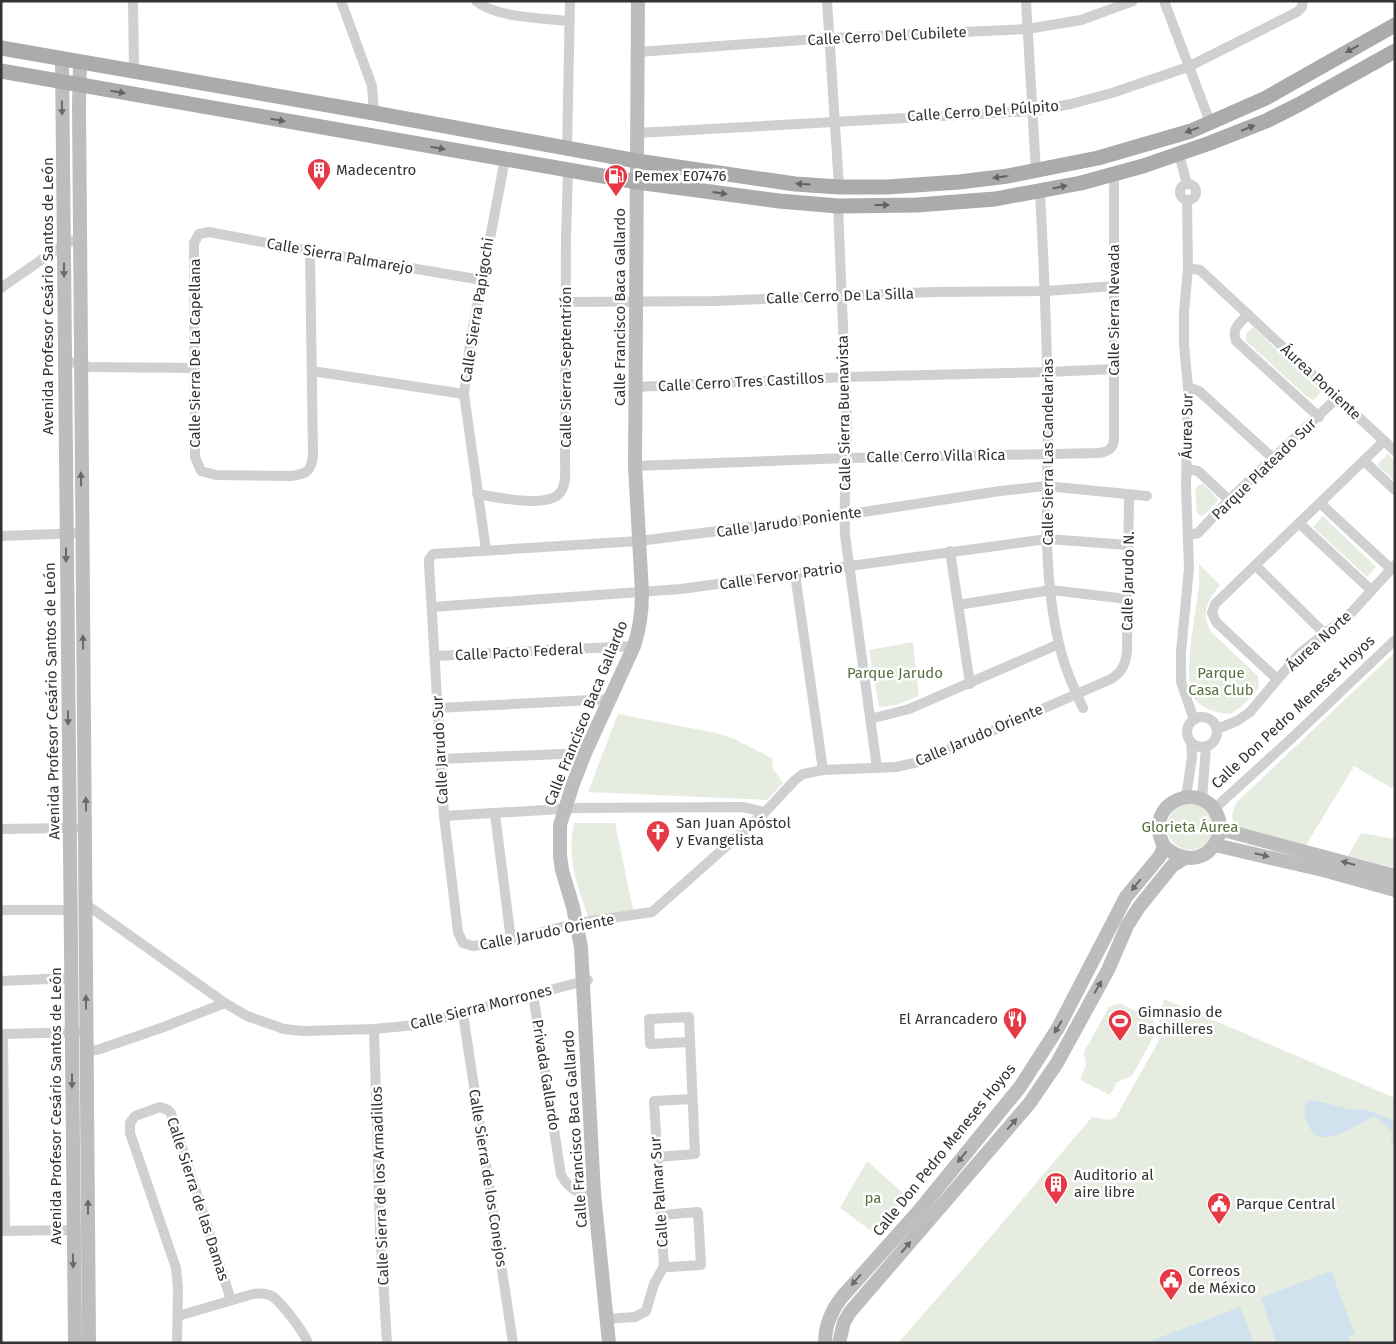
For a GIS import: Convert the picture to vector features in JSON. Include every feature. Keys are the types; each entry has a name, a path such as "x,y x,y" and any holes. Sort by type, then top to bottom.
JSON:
{"main road":[{"path":"1,48 374,113 567,149 745,178 839,187 887,187 960,182 1036,171 1098,158 1191,131 1266,98 1395,26"},
{"path":"1,71 637,182 779,201 838,206 957,203 995,199 1040,192 1114,175 1210,143 1266,121 1395,51"}],"street":[{"path":"133,1 134,71"},
{"path":"340,1 372,86 374,113"},
{"path":"476,1 487,10 569,21"},
{"path":"567,149 570,1"},
{"name":"Calle Francisco Baca Gallardo","path":"609,1343 594,1193 586,981 577,923 562,870 560,825 585,753 634,646 642,612 635,466 638,1"},
{"path":"827,1 839,187"},
{"path":"1026,1 1036,171"},
{"name":"Calle Cerro Del Cubilete","path":"638,52 830,38 1027,29 1081,20 1133,1"},
{"path":"1164,1 1210,122"},
{"name":"Calle Cerro Del Púlpito","path":"637,133 1032,111 1071,104 1096,98 1188,67 1297,12 1302,7 1303,1"},
{"name":"Avenida Profesor Cesário Santos de León","path":"62,59 71,978 79,1033 87,1051 89,1343"},
{"name":"Avenida Profesor Cesário Santos de León","path":"75,1343 73,1230 79,1033 86,905 79,239 80,62"},
{"name":"Áurea Sur","path":"1179,154 1187,184 1182,187 1181,192 1182,197 1187,200 1188,268 1184,312 1184,345 1188,387 1186,494 1189,535 1188,584 1181,652 1181,682 1194,720"},
{"name":"Calle Sierra Papigochi","path":"486,550 464,394 470,344 505,160"},
{"name":"Calle Sierra Septentrión","path":"477,494 524,501 550,499 558,494 563,486 565,476 568,170"},
{"name":"Calle Sierra Nevada","path":"1113,446 1115,368 1114,175"},
{"name":"Calle Sierra Las Candelarias","path":"1040,192 1046,291 1048,372 1046,486 1050,590 1059,644 1067,672 1082,708"},
{"path":"64,195 79,194"},
{"name":"Calle Sierra Buenavista","path":"838,206 848,458 844,515 849,566 877,768"},
{"name":"Calle Sierra Palmarejo","path":"199,234 209,232 482,280"},
{"name":"Calle Sierra De La Capellana","path":"199,234 194,242 195,457 201,471 216,475 291,476 306,472 312,466 313,456 312,371"},
{"path":"1,288 64,244 79,239"},
{"path":"310,251 312,371 464,394"},
{"name":"Áurea Poniente","path":"1188,268 1200,270 1395,451"},
{"name":"Calle Cerro De La Silla","path":"566,302 724,300 934,292 1046,291 1114,286"},
{"name":"Áurea Poniente","path":"1248,314 1235,329 1236,341 1319,417"},
{"path":"65,362 81,363 89,367 195,368"},
{"name":"Calle Cerro Tres Castillos","path":"636,387 846,377 1048,372 1115,368"},
{"path":"1188,387 1200,391 1274,458"},
{"name":"Parque Plateado Sur","path":"1189,535 1198,533 1229,500 1337,398"},
{"path":"1277,679 1216,622 1212,613 1215,604 1384,441"},
{"name":"Calle Cerro Villa Rica","path":"635,466 848,458 1106,452 1113,446"},
{"path":"1364,461 1395,490"},
{"path":"1187,469 1198,471 1229,500"},
{"name":"Calle Jarudo Poniente","path":"431,556 437,553 638,541 844,515 1000,491 1046,486 1147,496"},
{"name":"Calle Jarudo N.","path":"1124,667 1127,652 1129,495"},
{"path":"1320,503 1393,567"},
{"path":"1299,523 1372,590"},
{"path":"1,536 82,533"},
{"name":"Calle Fervor Patrio","path":"432,607 642,593 796,574 1047,538 1128,545"},
{"path":"950,551 970,684"},
{"name":"Calle Jarudo Sur","path":"431,556 429,564 444,816 458,932 463,943"},
{"path":"1255,565 1324,633"},
{"name":"Áurea Norte","path":"1217,729 1237,721 1250,712 1299,654 1352,612 1393,567"},
{"path":"796,574 824,770"},
{"path":"958,605 1050,590 1127,599"},
{"name":"Calle Don Pedro Meneses Hoyos","path":"1214,809 1300,731 1395,640"},
{"path":"870,719 909,709 1059,644"},
{"name":"Calle Pacto Federal","path":"435,656 634,646"},
{"name":"Calle Jarudo Oriente","path":"463,943 473,946 511,940 577,923 652,912 765,812 803,774 824,770 877,768 923,761 1111,679 1119,674 1124,667"},
{"path":"437,708 610,699"},
{"path":"1186,858 1177,856 1164,846 1158,828 1163,811 1169,804 1177,799 1186,797 1192,757 1191,742 1187,731 1191,723 1194,720 1208,718 1214,723 1217,729 1215,740 1206,747 1198,747 1191,742"},
{"path":"1202,799 1206,747"},
{"path":"440,759 585,753"},
{"path":"1190,778 1203,779"},
{"name":"Calle Don Pedro Meneses Hoyos","path":"1186,797 1202,799 1214,809 1220,829"},
{"path":"444,816 565,809 743,807 765,812"},
{"path":"495,814 511,940"},
{"path":"1,830 86,828"},
{"path":"1395,876 1220,829 1215,845 1323,870 1395,890"},
{"name":"Calle Don Pedro Meneses Hoyos","path":"838,1343 844,1322 850,1312 1029,1104 1045,1082 1108,970 1127,926 1139,907 1172,866 1186,858 1202,856 1215,845"},
{"name":"Calle Don Pedro Meneses Hoyos","path":"825,1343 828,1321 842,1297 918,1212 1020,1087 1058,1028 1126,897 1160,856 1164,846"},
{"name":"Calle Sierra Morrones","path":"86,905 225,1003 247,1016 284,1029 303,1031 374,1029 416,1024 462,1014 586,981"},
{"path":"1,910 71,910"},
{"path":"1,981 71,978"},
{"name":"Privada Gallardo","path":"533,994 561,1175 569,1186 581,1194 594,1193"},
{"path":"87,1051 97,1050 161,1028 225,1003"},
{"name":"Calle Sierra de los Conejos","path":"462,1014 513,1343"},
{"path":"657,1157 695,1154 689,1017 649,1019 650,1044 690,1042"},
{"name":"Calle Sierra de los Armadillos","path":"374,1029 380,1230 387,1343"},
{"path":"73,1230 3,1231 2,1034 79,1033"},
{"name":"Calle Palmar Sur","path":"606,1316 635,1317 642,1314 648,1308 654,1284 664,1266 654,1102 692,1099"},
{"name":"Calle Sierra de las Damas","path":"178,1316 176,1268 130,1133 130,1123 135,1116 160,1107 168,1110 171,1114 231,1300"},
{"path":"977,1139 989,1150"},
{"path":"661,1215 698,1212 701,1265 664,1266"},
{"path":"177,1343 178,1316 260,1293 272,1296 276,1300 302,1330 308,1343"}],"green space":[{"path":"1253,327 1321,392 1314,400 1306,396 1246,341 1246,334"},
{"path":"1388,454 1395,461 1395,481 1377,465"},
{"path":"1203,484 1218,500 1204,515 1200,516 1197,513 1195,491 1198,485"},
{"path":"1323,516 1376,567 1367,577 1313,527"},
{"name":"Parque Casa Club","path":"1199,564 1220,585 1207,607 1206,619 1211,632 1258,676 1259,688 1242,706 1230,714 1215,712 1202,706 1195,699 1191,690 1189,663 1199,584"},
{"name":"Parque Jarudo","path":"913,642 919,696 896,705 879,707 869,650"},
{"path":"1395,652 1395,783 1391,788 1354,766 1306,845 1239,827 1233,823 1232,814 1236,803"},
{"path":"618,714 716,733 732,738 772,758 773,769 783,783 767,800 588,792"},
{"name":"Glorieta Áurea","path":"1185,804 1195,804 1209,814 1213,827 1209,840 1203,846 1195,850 1185,850 1171,840 1167,832 1167,822 1177,808"},
{"path":"574,823 615,823 634,914 590,921 574,873 572,861 571,849"},
{"path":"1361,833 1395,839 1395,868 1348,856"},
{"path":"1164,999 1395,1098 1395,1343 898,1343 1092,1117 1110,1120 1116,1117 1162,1035 1159,1020"},
{"name":"Gimnasio de Bachilleres","path":"1120,1003 1153,1020 1156,1032 1132,1076 1117,1082 1110,1095 1080,1080 1086,1065 1084,1052 1109,1007"},
{"name":"pa","path":"867,1161 906,1196 874,1233 840,1208"}],"water":[{"path":"1313,1100 1347,1109 1367,1110 1395,1121 1395,1145 1390,1142 1393,1133 1379,1119 1373,1117 1338,1134 1320,1137 1313,1133 1305,1115 1306,1104 1308,1101"},
{"path":"1331,1271 1355,1334 1348,1337 1350,1343 1276,1342 1261,1298"},
{"path":"1240,1307 1254,1343 1145,1343"}],"place":[{"name":"Madecentro","path":"319,191"},
{"name":"Pemex E07476","path":"616,197"},
{"name":"San Juan Apóstol y Evangelista","path":"658,853"},
{"name":"El Arrancadero","path":"1015,1040"},
{"name":"Gimnasio de Bachilleres","path":"1120,1042"},
{"name":"Auditorio al aire libre","path":"1056,1205"},
{"name":"Parque Central","path":"1219,1225"},
{"name":"Correos de México","path":"1171,1301"}]}
